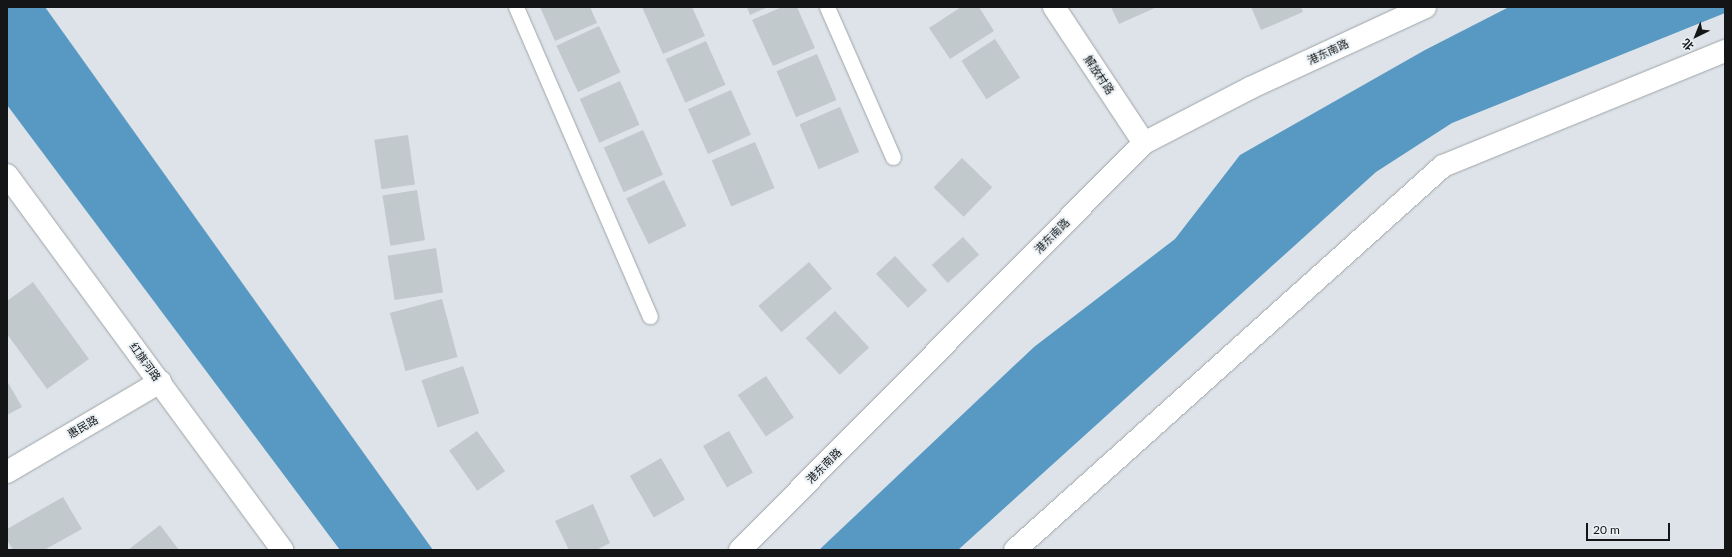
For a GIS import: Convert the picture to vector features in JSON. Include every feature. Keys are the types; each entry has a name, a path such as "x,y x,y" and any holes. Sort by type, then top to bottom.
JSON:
{"street":[{"name":"解放村路","path":"1054,7 1144,143"},
{"name":"港东南路","path":"740,550 1144,143 1250,88 1425,7"},
{"path":"1015,550 1443,166 1725,51"},
{"name":"红旗河路","path":"7,175 282,550"},
{"name":"惠民路","path":"7,472 160,382"}],"lane":[{"path":"516,7 650,316"},
{"path":"827,7 893,157"}],"water":[{"path":"7,7 45,7 433,550 340,550 7,105"},
{"path":"1509,7 1725,7 1725,13 1452,123 1376,172 958,550 819,550 1034,347 1175,239 1240,155 1425,50"}],"building":[{"path":"540,7 590,7 597,23 555,41"},
{"path":"642,7 692,7 705,36 663,54"},
{"path":"747,7 768,7 750,15"},
{"path":"782,7 797,7 815,48 773,66 752,20"},
{"path":"961,7 979,7 994,31 950,59 929,28"},
{"path":"1111,7 1157,7 1119,24"},
{"path":"1251,7 1301,7 1303,12 1261,30"},
{"path":"599,26 621,72 578,92 556,46"},
{"path":"995,39 1020,78 987,99 961,61"},
{"path":"706,41 726,85 685,103 666,59"},
{"path":"817,54 837,100 796,117 776,71"},
{"path":"620,81 640,125 599,143 580,99"},
{"path":"731,90 751,135 708,154 688,109"},
{"path":"840,107 859,152 819,169 799,124"},
{"path":"643,130 663,175 624,192 604,147"},
{"path":"408,135 415,185 381,189 374,140"},
{"path":"755,142 775,188 731,206 712,160"},
{"path":"962,158 992,187 964,217 934,187"},
{"path":"664,180 686,226 649,244 626,198"},
{"path":"417,190 425,240 390,246 382,195"},
{"path":"963,237 979,255 948,283 932,265"},
{"path":"436,248 443,292 395,300 388,256"},
{"path":"895,256 927,290 908,308 876,274"},
{"path":"809,262 832,288 781,332 758,306"},
{"path":"33,282 89,359 47,389 7,334 7,301"},
{"path":"442,299 458,357 405,371 390,313"},
{"path":"835,311 869,348 840,375 806,338"},
{"path":"463,366 479,413 438,428 421,380"},
{"path":"766,376 794,417 766,436 738,395"},
{"path":"7,381 22,407 7,415"},
{"path":"477,431 505,471 477,491 449,451"},
{"path":"729,431 753,473 727,488 703,446"},
{"path":"661,458 685,500 654,518 630,476"},
{"path":"63,497 82,529 44,550 13,550 7,540 7,529"},
{"path":"593,504 610,543 596,550 569,550 555,521"},
{"path":"160,525 179,550 128,550"}]}
